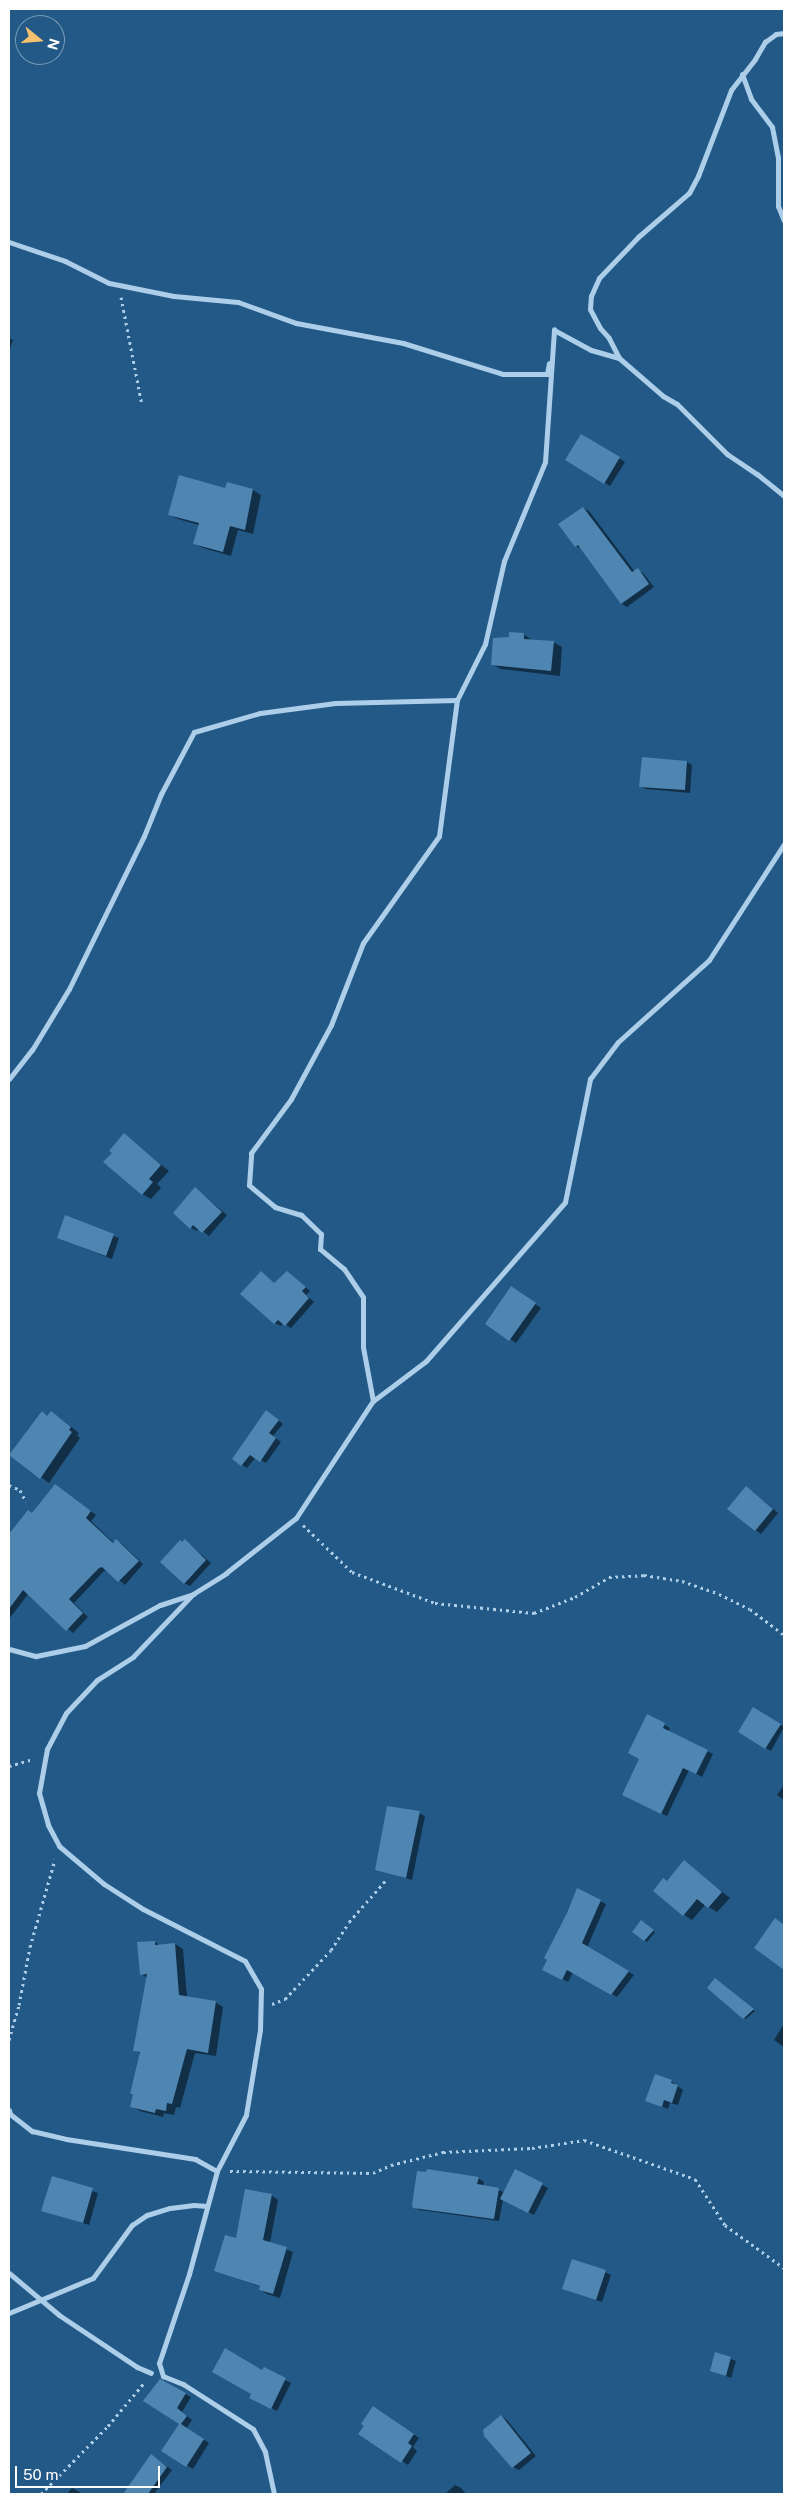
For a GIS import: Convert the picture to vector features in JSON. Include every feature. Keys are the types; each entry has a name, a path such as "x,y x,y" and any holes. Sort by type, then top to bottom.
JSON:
{"street":[{"path":"784,33 776,34 765,42 755,59 731,90 698,176 689,192 638,236 599,278 591,296 590,309 600,328 609,338 619,358 663,396 678,404 727,454 757,474 784,496"},
{"path":"742,74 751,99 772,127 778,157 778,206 784,221"},
{"path":"9,242 65,261 109,283 174,296 238,302 296,323 403,343 503,374 547,374 554,329"},
{"path":"554,329 591,350 619,358"},
{"path":"373,1401 363,1347 363,1297 344,1269 320,1249 322,1234 301,1215 275,1207 249,1185 251,1153 291,1099 331,1025 363,942 439,836 457,700 485,644 504,561 545,462 554,329"},
{"path":"9,1080 32,1050 69,989 144,836 161,794 194,732 260,713 335,703 457,700"},
{"path":"9,1650 36,1656 85,1646 160,1605 193,1594 226,1574 296,1518 373,1401 426,1361 565,1202 590,1078 618,1042 709,960 784,844"},
{"path":"193,1594 133,1657 97,1680 66,1713 48,1748 39,1793 48,1825 59,1846 104,1884 143,1910 245,1961 261,1989 260,2030 246,2115 217,2171 189,2274 160,2363 163,2376 183,2384 253,2429 265,2452 274,2494"},
{"path":"9,2110 10,2114 32,2131 66,2139 195,2159 217,2171"},
{"path":"9,2312 93,2278 132,2225 147,2215 170,2208 194,2205 207,2206"},
{"path":"9,2272 59,2315 137,2367 151,2373"}],"path":[{"path":"119,285 142,404"},
{"path":"9,1485 20,1490 26,1502"},
{"path":"296,1518 352,1572 435,1603 534,1614 575,1597 609,1577 644,1575 682,1581 719,1594 750,1609 784,1635"},
{"path":"9,1766 29,1761 48,1748"},
{"path":"9,2040 19,2005 30,1947 59,1846"},
{"path":"260,2009 285,1999 331,1950 349,1922 386,1880"},
{"path":"217,2171 277,2174 346,2171 373,2173 391,2165 443,2152 532,2148 584,2140 695,2179 725,2225 784,2268"},
{"path":"41,2494 108,2426 151,2373"}],"building":[{"path":"581,434 620,457 604,484 565,460"},
{"path":"179,475 225,488 227,482 253,489 245,530 230,526 223,552 193,544 199,523 168,515"},
{"path":"583,507 632,572 638,568 649,584 621,604 578,545 575,547 558,524"},
{"path":"509,632 524,633 524,639 554,641 551,671 491,665 493,638 509,637"},
{"path":"642,757 687,761 685,790 639,787"},
{"path":"124,1133 161,1165 149,1179 153,1182 142,1195 103,1162 112,1153 109,1151"},
{"path":"195,1187 222,1212 202,1233 193,1225 190,1229 173,1213"},
{"path":"65,1215 114,1234 106,1256 57,1238"},
{"path":"261,1271 274,1283 287,1271 306,1287 302,1291 309,1298 285,1326 278,1320 274,1324 240,1294"},
{"path":"511,1286 536,1303 509,1341 485,1324"},
{"path":"266,1410 279,1420 269,1433 276,1438 260,1462 250,1455 241,1466 232,1459"},
{"path":"42,1411 47,1416 51,1411 71,1427 69,1430 72,1432 40,1479 9,1455"},
{"path":"55,1484 91,1511 86,1518 113,1543 116,1539 139,1561 118,1582 102,1567 99,1568 69,1599 83,1613 66,1631 23,1590 9,1609 9,1534 28,1510 32,1513"},
{"path":"746,1486 773,1509 755,1531 727,1509"},
{"path":"185,1539 206,1560 184,1584 160,1562 180,1540 182,1542"},
{"path":"753,1707 781,1724 765,1749 738,1732"},
{"path":"647,1714 665,1723 663,1728 708,1750 696,1774 683,1768 661,1814 622,1795 639,1759 628,1753"},
{"path":"387,1806 420,1811 406,1878 375,1870"},
{"path":"684,1860 722,1892 708,1908 697,1899 683,1916 653,1891 663,1878 667,1881"},
{"path":"577,1888 601,1900 582,1943 629,1971 611,1995 567,1970 562,1980 542,1970 547,1960 544,1958 567,1913"},
{"path":"775,1918 784,1925 784,1970 754,1948"},
{"path":"641,1920 654,1930 644,1941 632,1932"},
{"path":"155,1941 155,1945 175,1943 179,1995 216,2001 208,2053 187,2049 172,2104 167,2103 166,2111 156,2109 155,2113 130,2107 133,2094 130,2094 140,2052 133,2051 147,1974 140,1975 137,1942"},
{"path":"715,1978 754,2009 743,2019 707,1988"},
{"path":"655,2074 672,2080 671,2083 678,2085 672,2103 664,2100 662,2107 645,2101"},
{"path":"427,2169 479,2177 477,2184 499,2188 494,2219 413,2208 417,2171 426,2172"},
{"path":"515,2169 543,2183 528,2213 500,2199"},
{"path":"52,2176 93,2188 83,2223 41,2211"},
{"path":"245,2189 272,2194 263,2240 287,2247 273,2294 259,2290 260,2286 214,2271 225,2235 236,2238"},
{"path":"572,2259 606,2270 596,2300 562,2289"},
{"path":"225,2348 262,2370 264,2367 286,2378 271,2409 249,2398 251,2394 212,2372"},
{"path":"715,2352 731,2357 726,2376 710,2371"},
{"path":"160,2379 186,2393 177,2408 187,2416 181,2424 204,2439 186,2467 161,2451 179,2424 143,2401"},
{"path":"373,2406 414,2434 408,2443 412,2446 401,2463 358,2434 364,2426 361,2424"},
{"path":"501,2415 531,2453 512,2468 484,2436 483,2430"},
{"path":"151,2454 167,2467 148,2494 123,2494"}]}
